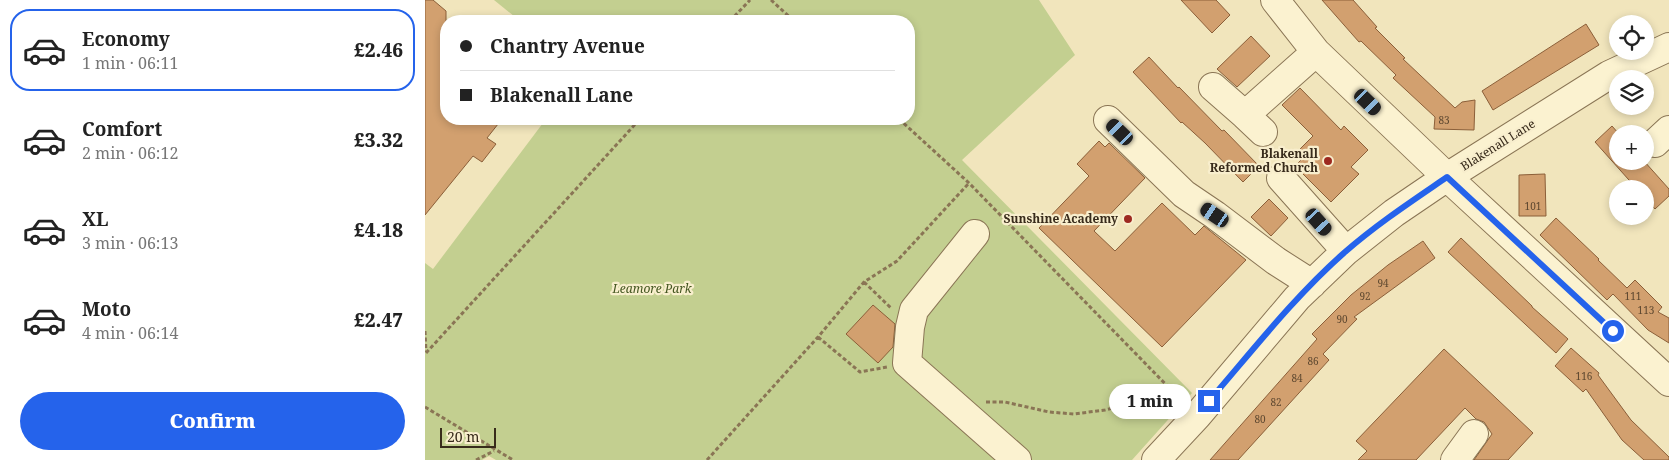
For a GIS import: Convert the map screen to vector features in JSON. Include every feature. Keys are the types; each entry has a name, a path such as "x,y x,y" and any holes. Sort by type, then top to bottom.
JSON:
{"street":[{"path":"1275,0 1316,52 1447,177 1669,382"},
{"name":"Blakenall Lane","path":"1156,460 1194,419 1297,298 1346,251 1395,213 1447,177 1609,75 1669,47"},
{"path":"1213,87 1254,124 1316,52"},
{"path":"1108,120 1184,194 1276,261 1312,284"},
{"path":"1281,178 1346,251"},
{"path":"975,234 914,310 910,327 907,363 1017,460"},
{"path":"1455,460 1474,434"}],"path":[{"path":"735,15 749,0"},
{"path":"771,0 787,15"},
{"path":"425,353 635,125"},
{"path":"906,125 969,183 1194,419"},
{"path":"707,460 818,337 864,282 897,261 969,183"},
{"path":"864,282 910,327"},
{"path":"425,330 425,353"},
{"path":"818,337 861,372 907,363"},
{"path":"953,404 1005,402 1049,412 1074,414 1105,410 1143,401 1173,405 1194,419"},
{"path":"425,407 513,460"},
{"path":"477,460 495,450"}],"green space":[{"name":"Leamore Park","path":"494,0 1039,0 1075,55 962,160 1192,393 1132,460 496,460 489,456 482,460 425,460 425,263 433,269 541,125 915,125 915,15 513,15"}],"building":[{"path":"425,0 433,0 446,11 446,15 440,15 440,125 497,125 487,138 496,144 482,162 473,156 425,215"},
{"path":"1181,0 1216,0 1230,15 1212,33"},
{"path":"1322,0 1353,0 1377,27 1375,28 1405,58 1403,59 1455,108 1462,102 1475,100 1474,130 1434,129 1435,117 1393,78 1396,75 1361,41 1359,42"},
{"path":"1586,24 1599,45 1493,110 1482,91"},
{"path":"1251,36 1270,56 1237,87 1217,69"},
{"path":"1149,57 1178,88 1222,131 1224,130 1259,166 1243,182 1205,143 1181,123 1133,72"},
{"name":"Blakenall Reformed Church","path":"1300,88 1341,130 1344,126 1368,150 1351,167 1359,174 1331,202 1295,166 1304,157 1298,151 1313,136 1282,105"},
{"path":"1609,129 1609,158 1595,142"},
{"path":"1099,141 1105,147 1109,143 1145,178 1094,231 1115,251 1162,203 1195,235 1204,226 1246,260 1162,347 1039,228 1089,176 1077,164"},
{"path":"1620,170 1652,170 1669,189 1669,196 1655,209 1654,180 1629,180"},
{"path":"1545,174 1546,216 1519,216 1519,175"},
{"path":"1269,199 1288,218 1271,236 1251,217"},
{"path":"1556,218 1627,288 1635,280 1662,307 1658,312 1669,318 1669,343 1648,330 1613,294 1607,300 1540,235"},
{"path":"1461,238 1568,339 1556,353 1448,252"},
{"path":"1423,241 1435,258 1354,317 1357,319 1323,354 1329,360 1238,460 1210,460 1317,339 1312,334 1351,295 1388,265"},
{"path":"873,305 895,324 893,347 878,363 846,334"},
{"path":"1571,348 1599,373 1598,375 1631,420 1669,457 1669,460 1644,460 1622,440 1586,389 1583,392 1555,366"},
{"path":"1444,349 1533,433 1508,460 1474,460 1492,434 1484,422 1476,419 1465,408 1416,460 1358,460 1367,451 1356,441"}],"place":[{"name":"Blakenall Reformed Church","path":"1328,161"},
{"name":"Sunshine Academy","path":"1128,219"}],"route":[{"path":"1209,401 1297,298 1346,251 1395,213 1447,177 1613,331"}]}
